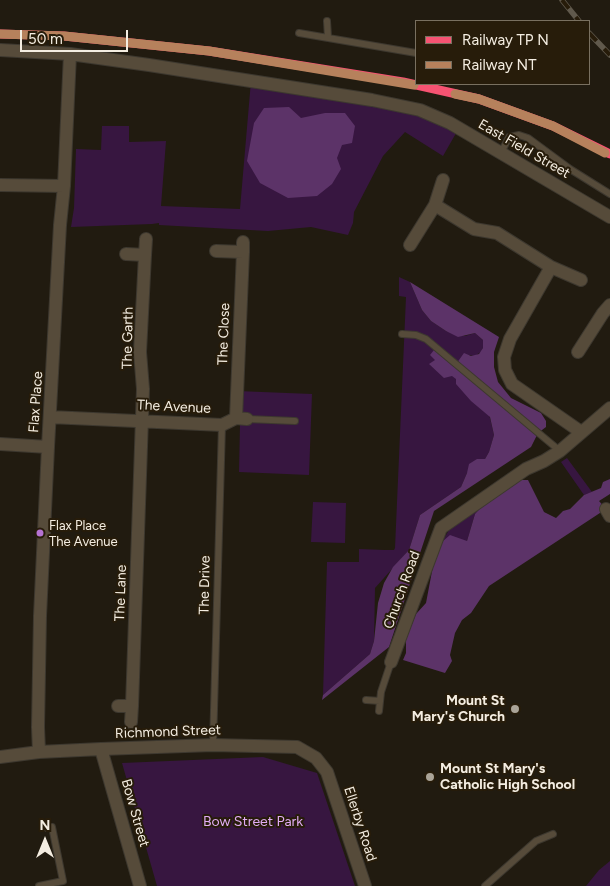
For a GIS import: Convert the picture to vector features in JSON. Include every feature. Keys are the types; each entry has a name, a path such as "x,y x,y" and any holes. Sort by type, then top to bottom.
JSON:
{"street":[{"name":"East Field Street","path":"0,50 70,54 285,86 420,110 450,123 610,217"},
{"name":"Flax Place","path":"39,752 40,616 70,54"},
{"path":"410,245 435,205 442,180"},
{"path":"0,185 64,186"},
{"path":"435,205 474,230 497,233 551,267 581,280"},
{"name":"The Garth","path":"142,421 143,389 140,357 146,239"},
{"name":"The Close","path":"216,251 243,247 241,418"},
{"path":"126,254 146,255"},
{"path":"551,267 510,339 504,357 505,370 512,384 581,432"},
{"path":"578,352 610,305"},
{"path":"560,451 610,408"},
{"name":"The Avenue","path":"50,417 222,425 241,418"},
{"name":"The Lane","path":"131,722 142,421"},
{"path":"0,444 48,447"},
{"name":"Church Road","path":"391,662 441,528 526,469 560,451"},
{"path":"118,706 132,706"},
{"name":"Richmond Street","path":"0,757 39,752 213,745 297,747 316,758 327,772"},
{"name":"Bow Street","path":"102,749 140,886"},
{"name":"Ellerby Road","path":"327,772 365,886"}],"lane":[{"path":"327,21 328,37"},
{"path":"299,33 415,53"},
{"path":"500,153 509,137 519,135 528,138 570,170 610,194"},
{"path":"402,334 416,335 433,344 560,451"},
{"name":"The Avenue","path":"241,418 295,421"},
{"name":"The Drive","path":"213,745 222,425"},
{"path":"379,711 381,692 391,662"},
{"path":"366,700 380,701"},
{"path":"38,886 62,880 52,827 47,828"},
{"path":"485,886 536,841 553,834"}],"green space":[{"path":"251,81 372,100 459,128 443,156 405,132 383,156 354,212 353,223 348,235 311,227 268,231 159,225 159,223 71,227 74,208 76,149 101,150 102,126 129,126 129,142 166,141 161,206 240,209"},
{"path":"399,277 410,282 422,310 431,321 446,331 465,336 475,333 483,340 482,351 475,356 468,355 494,435 485,459 467,473 461,487 420,515 409,550 375,588 374,641 370,654 323,695 327,562 359,562 359,549 394,550 395,548 406,297 399,296"},
{"path":"237,391 312,394 309,475 239,472 240,425 236,418"},
{"path":"567,458 592,492 584,495 561,462"},
{"path":"491,499 475,514 467,541 442,542 449,530 459,520"},
{"path":"313,502 346,503 345,543 311,542"},
{"name":"Bow Street Park","path":"263,757 317,773 355,886 157,886 122,763"},
{"path":"610,861 610,886 586,886 599,870"}],"shaded area":[{"path":"289,107 301,118 325,113 345,113 355,126 352,143 342,145 337,158 341,169 332,184 317,196 288,198 260,183 247,161 254,123 264,108"},
{"path":"410,282 499,337 494,352 494,367 498,382 511,398 541,413 546,421 546,427 538,433 531,447 434,511 389,647 322,700 323,695 370,654 374,641 378,603 384,583 393,567 409,550 420,515 461,487 469,464 477,459 485,459 494,435 490,417 471,401 456,384 456,379 452,376 444,378 429,364 435,360 430,355 434,350 454,367 464,353 471,356 479,354 483,348 483,340 475,333 458,337 431,321 422,310"},
{"path":"610,479 610,494 599,501 606,509 489,586 471,613 462,620 455,633 450,655 452,661 445,673 403,660 406,653 406,639 416,614 426,603 433,566 442,542 450,535 467,541 475,514 483,505 520,480 528,480 544,512 556,518 563,511 570,509 584,495 601,488 603,482"}],"railway":[{"path":"562,0 578,20"},
{"path":"590,34 610,55"}],"transit line":[{"path":"0,34 64,36 209,51 415,85"},
{"path":"416,85 479,99 553,126 610,154"}],"rail line":[{"name":"NT","path":"0,34 64,36 209,51 414,85"},
{"name":"NT","path":"455,94 479,99 553,126 605,153"}],"place":[{"name":"Flax Place The Avenue","path":"40,533"},
{"name":"Mount St Mary's Church","path":"515,709"},
{"name":"Mount St Mary's Catholic High School","path":"430,777"}]}
